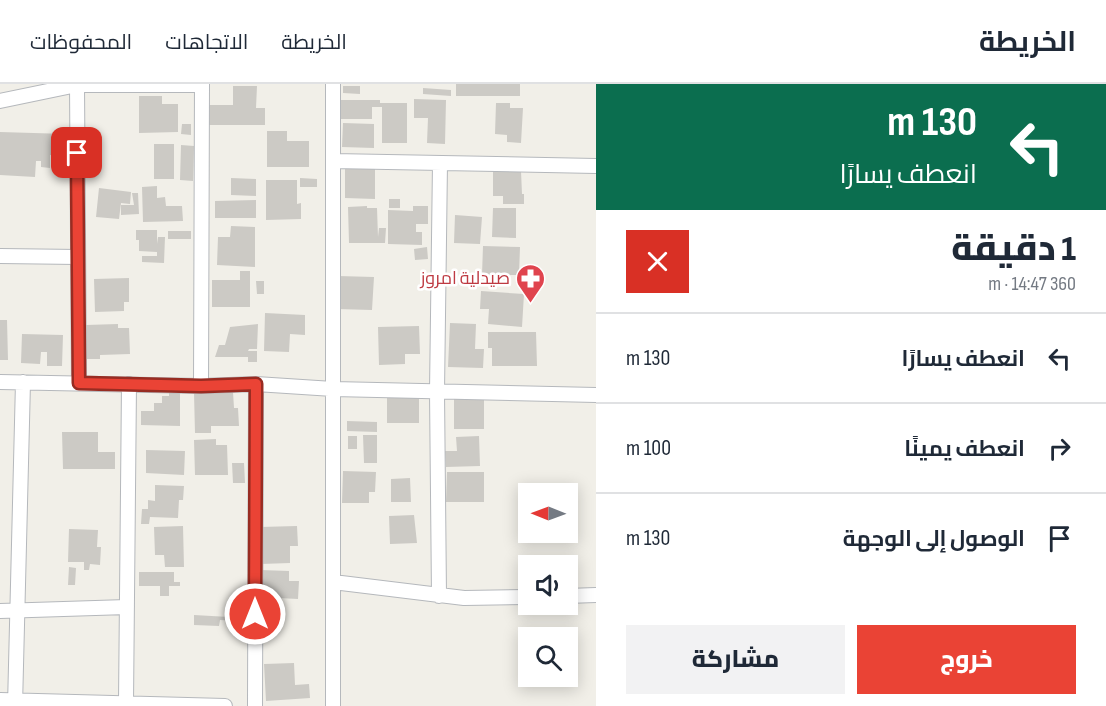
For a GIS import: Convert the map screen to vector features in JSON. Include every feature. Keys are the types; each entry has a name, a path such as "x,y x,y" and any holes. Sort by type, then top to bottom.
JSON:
{"street":[{"path":"77,84 79,383"},
{"path":"0,101 77,84 202,84 201,386"},
{"path":"333,84 333,706"},
{"path":"333,161 596,166"},
{"path":"440,163 437,392 440,596"},
{"path":"0,256 78,257"},
{"path":"0,382 201,386 256,384 333,389 596,395"},
{"path":"16,703 23,382"},
{"path":"126,703 129,384"},
{"path":"255,706 256,384"},
{"path":"333,582 464,598 518,597"},
{"path":"578,596 596,595"},
{"path":"0,611 127,607"},
{"path":"0,700 16,703 225,706"}],"building":[{"path":"456,84 520,84 520,96 456,96"},
{"path":"233,86 257,86 256,108 265,108 265,125 206,125 206,105 233,105"},
{"path":"343,86 360,86 360,94 343,93"},
{"path":"423,88 451,90 451,96 423,94"},
{"path":"139,96 162,96 162,104 178,104 178,132 139,133"},
{"path":"414,99 446,100 445,144 427,143 428,118 414,118"},
{"path":"337,100 380,100 380,103 407,103 407,143 382,143 382,107 372,107 372,119 337,119"},
{"path":"496,103 510,103 510,108 523,108 521,143 507,142 507,135 495,134"},
{"path":"343,123 374,124 374,148 342,147"},
{"path":"182,124 191,124 191,135 181,134"},
{"path":"267,131 287,131 287,141 309,141 309,167 267,167"},
{"path":"0,132 67,134 66,156 50,155 50,168 41,167 41,161 36,161 35,177 0,175"},
{"path":"154,144 174,144 174,179 154,179"},
{"path":"181,145 194,146 193,181 180,180"},
{"path":"345,166 375,167 375,199 345,198"},
{"path":"493,171 521,171 524,204 503,204 503,196 493,196"},
{"path":"231,178 256,179 256,196 231,195"},
{"path":"300,178 317,179 317,187 300,187"},
{"path":"266,180 297,180 297,204 301,203 301,219 266,220"},
{"path":"157,186 157,198 165,197 166,206 182,206 183,221 143,222 142,187"},
{"path":"99,188 131,192 130,204 121,203 119,219 96,217"},
{"path":"132,193 138,193 139,214 121,215 121,205 134,205"},
{"path":"389,199 400,199 400,208 389,208"},
{"path":"256,200 256,218 215,218 215,201"},
{"path":"367,206 367,208 377,208 378,237 379,228 386,228 385,243 349,243 348,207"},
{"path":"413,206 428,206 428,224 416,224 416,232 422,232 422,245 388,244 388,210 413,211"},
{"path":"493,208 516,208 516,238 492,237"},
{"path":"455,215 482,217 480,244 454,243"},
{"path":"231,226 255,227 255,267 217,265 218,237 230,237"},
{"path":"136,230 157,230 157,244 158,237 165,237 164,263 142,262 142,256 157,256 157,252 139,251"},
{"path":"168,231 191,231 191,239 168,239"},
{"path":"483,246 520,247 519,275 482,275"},
{"path":"427,247 428,259 415,260 414,249"},
{"path":"240,271 250,271 250,307 212,307 212,280 240,280"},
{"path":"338,276 374,277 372,310 336,309"},
{"path":"129,278 129,302 124,302 124,311 95,312 94,279"},
{"path":"256,281 264,281 264,294 257,294"},
{"path":"481,291 524,294 522,327 488,324 489,309 480,309"},
{"path":"265,313 305,315 305,335 290,334 289,352 264,351"},
{"path":"0,320 7,320 8,360 0,360"},
{"path":"450,323 476,324 475,349 484,349 483,368 448,367"},
{"path":"118,324 118,328 129,328 130,354 100,355 100,359 87,359 86,325"},
{"path":"258,324 257,349 248,351 257,351 257,362 248,362 248,357 215,357 219,345 225,345 230,327"},
{"path":"419,326 420,354 405,354 405,364 379,365 378,327"},
{"path":"488,332 536,332 537,366 492,366 492,348 488,348"},
{"path":"22,334 63,335 62,366 47,366 47,352 41,352 40,364 21,363"},
{"path":"169,388 180,388 180,426 141,425 141,411 154,411 154,403 162,403 162,396 169,396"},
{"path":"233,392 234,408 238,408 239,426 211,426 211,433 195,433 194,393"},
{"path":"407,393 419,393 419,423 387,423 387,398 407,398"},
{"path":"454,395 484,395 484,429 454,429"},
{"path":"347,421 377,422 377,432 347,431"},
{"path":"62,432 98,432 98,452 115,452 115,469 63,469"},
{"path":"363,435 377,435 377,463 364,463"},
{"path":"348,436 357,436 357,449 348,449"},
{"path":"479,436 480,466 446,467 445,451 457,451 456,437"},
{"path":"216,439 216,445 227,445 228,475 195,475 194,440"},
{"path":"146,450 185,451 184,475 146,473"},
{"path":"232,463 244,463 245,483 233,483"},
{"path":"343,471 376,472 375,492 369,492 369,503 342,503"},
{"path":"447,472 484,472 484,502 446,502"},
{"path":"410,478 411,502 391,502 391,479"},
{"path":"155,485 184,486 183,500 179,500 178,518 150,517 149,524 141,524 142,509 148,509 148,500 155,501"},
{"path":"414,515 417,543 390,544 389,516"},
{"path":"183,526 184,567 165,567 164,555 155,555 154,527"},
{"path":"297,526 298,546 290,546 290,563 261,564 260,527"},
{"path":"69,529 98,530 97,547 101,547 100,565 90,564 89,570 84,570 84,562 68,562"},
{"path":"69,567 76,568 75,585 68,585"},
{"path":"260,570 289,571 289,581 299,581 298,599 258,597"},
{"path":"139,572 174,572 174,582 180,582 180,586 169,586 169,596 160,596 160,586 139,586"},
{"path":"229,602 240,603 239,621 220,620 219,626 194,625 194,615 229,617"},
{"path":"294,663 295,685 309,684 310,698 266,701 264,664"}],"place":[{"name":"صيدلية امروز","path":"531,304"}],"route":[{"path":"77,153 79,383 201,386 256,384 255,614"}]}
